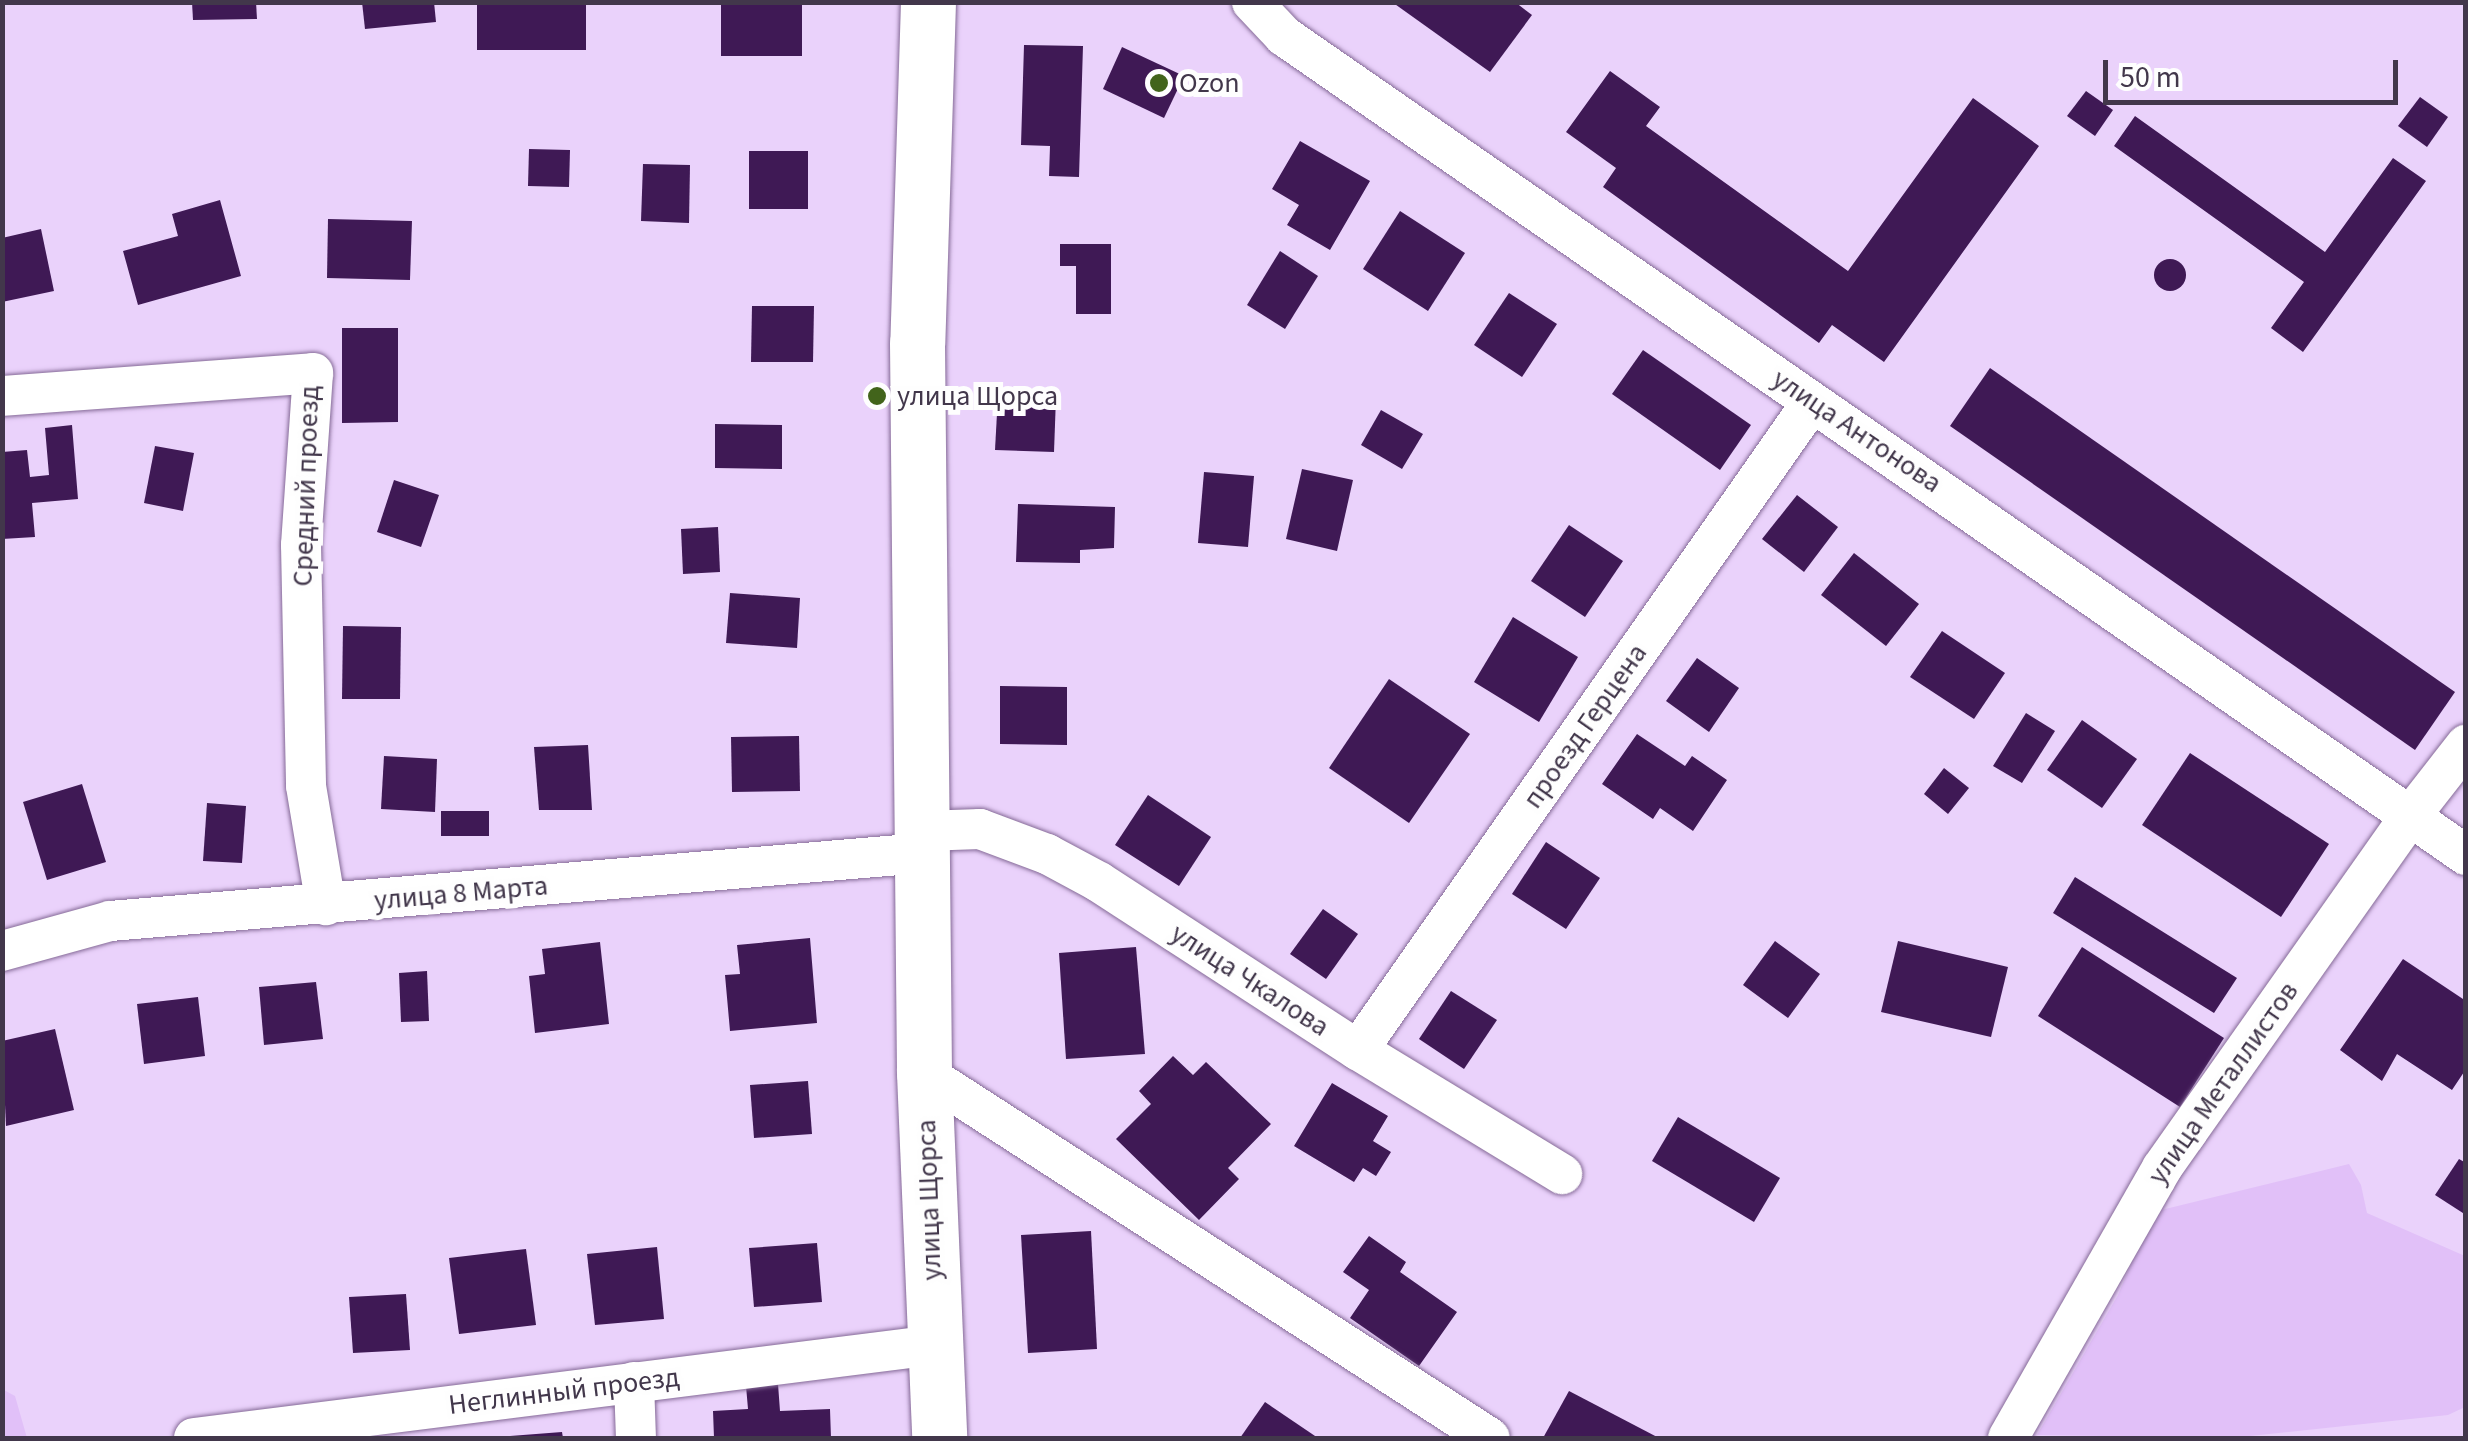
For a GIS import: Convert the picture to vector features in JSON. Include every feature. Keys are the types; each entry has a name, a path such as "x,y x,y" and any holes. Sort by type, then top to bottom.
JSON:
{"street":[{"name":"улица Щорса","path":"928,2 917,343 924,1074 940,1438"},
{"name":"улица Антонова","path":"1252,2 1284,36 2466,855"},
{"name":"Средний проезд","path":"2,396 313,374 301,545 306,768 326,905"},
{"name":"проезд Герцена","path":"1358,1050 1812,402"},
{"name":"улица Металлистов","path":"2008,1438 2162,1168 2412,814 2466,745"},
{"name":"улица Чкалова","path":"923,842 980,829 1047,854 1099,882 1358,1050 1562,1174"},
{"name":"улица 8 Марта","path":"2,951 110,920 326,905 923,842"},
{"path":"924,1074 1490,1438"},
{"name":"Неглинный проезд","path":"194,1438 934,1345"},
{"path":"634,1382 636,1438"}],"shaded area":[{"path":"2349,1164 2361,1185 2367,1213 2465,1256 2465,1407 2448,1415 2231,1438 2037,1435 2118,1295 2153,1212"},
{"path":"2,1389 15,1396 27,1438 3,1438"}],"building":[{"path":"192,2 256,2 257,19 193,20"},
{"path":"362,2 434,2 436,22 365,29"},
{"path":"477,2 586,2 586,50 477,50"},
{"path":"721,2 802,2 802,56 721,56"},
{"path":"1392,2 1515,2 1532,15 1490,72"},
{"path":"1024,45 1083,46 1079,177 1049,176 1050,146 1021,145"},
{"path":"1122,47 1184,76 1164,118 1103,89"},
{"path":"1610,71 1660,107 1646,126 1848,271 1973,98 2039,146 1884,362 1832,325 1819,343 1603,187 1616,168 1566,132"},
{"path":"2086,91 2113,110 2095,136 2067,116"},
{"path":"2420,97 2448,117 2427,147 2398,126"},
{"path":"2135,116 2325,252 2393,158 2426,181 2303,352 2271,328 2304,282 2114,146"},
{"path":"1300,141 1370,181 1330,250 1287,225 1299,205 1272,189"},
{"path":"529,149 570,150 569,187 528,186"},
{"path":"749,151 808,151 808,209 749,209"},
{"path":"643,164 690,165 689,223 641,221"},
{"path":"220,200 241,276 138,305 123,251 178,236 172,214"},
{"path":"1400,211 1465,253 1428,311 1363,269"},
{"path":"328,219 412,221 410,280 327,278"},
{"path":"41,229 54,291 2,302 2,238"},
{"path":"1060,244 1111,244 1111,314 1076,314 1076,266 1060,266"},
{"path":"1280,251 1318,276 1285,329 1247,305"},
{"path":"2170,259 2181,264 2186,275 2181,286 2170,291 2159,286 2154,275 2159,264"},
{"path":"1509,293 1557,324 1522,377 1474,345"},
{"path":"752,306 814,306 813,362 751,362"},
{"path":"342,328 398,328 398,422 342,423"},
{"path":"1643,350 1751,425 1720,470 1612,394"},
{"path":"1990,368 2455,692 2415,750 1950,426"},
{"path":"998,395 1056,397 1054,452 995,450"},
{"path":"1381,410 1423,434 1402,469 1361,445"},
{"path":"715,424 782,425 782,469 715,468"},
{"path":"72,425 78,499 32,503 35,537 2,539 2,452 27,450 30,477 49,475 45,428"},
{"path":"155,446 194,453 183,511 144,503"},
{"path":"1302,469 1353,480 1337,551 1286,539"},
{"path":"1204,472 1254,476 1248,547 1198,543"},
{"path":"394,480 439,495 421,547 377,532"},
{"path":"1797,495 1838,527 1804,572 1762,539"},
{"path":"1018,504 1115,507 1114,548 1080,550 1080,563 1016,562"},
{"path":"1569,525 1623,561 1585,617 1531,581"},
{"path":"718,527 720,572 683,574 681,529"},
{"path":"1854,553 1919,604 1886,646 1821,595"},
{"path":"730,593 800,598 797,648 726,643"},
{"path":"1513,617 1578,657 1539,722 1474,682"},
{"path":"343,626 401,627 400,699 342,699"},
{"path":"1942,631 2005,673 1974,719 1910,677"},
{"path":"1697,658 1739,688 1709,732 1666,701"},
{"path":"1389,679 1470,734 1409,823 1329,768"},
{"path":"1000,686 1067,687 1067,745 1000,744"},
{"path":"2026,713 2055,731 2022,783 1993,766"},
{"path":"2082,720 2137,759 2102,808 2047,770"},
{"path":"1637,734 1685,766 1692,756 1727,780 1693,831 1660,808 1653,819 1602,784"},
{"path":"799,736 800,791 732,792 731,737"},
{"path":"588,745 592,810 539,810 534,747"},
{"path":"2190,753 2329,844 2281,917 2142,825"},
{"path":"384,756 437,759 435,812 381,809"},
{"path":"1944,768 1969,788 1948,814 1924,794"},
{"path":"82,784 106,862 47,880 23,802"},
{"path":"1148,795 1211,837 1179,886 1115,845"},
{"path":"207,803 246,806 242,863 203,861"},
{"path":"441,811 489,811 489,836 441,836"},
{"path":"1546,842 1600,878 1566,929 1512,894"},
{"path":"2075,877 2237,978 2214,1013 2053,913"},
{"path":"1323,909 1358,934 1326,979 1290,954"},
{"path":"810,938 817,1023 730,1031 725,975 740,974 737,945"},
{"path":"1775,941 1820,974 1788,1018 1743,985"},
{"path":"1898,941 2008,967 1991,1037 1881,1012"},
{"path":"600,942 609,1024 535,1033 529,976 545,974 542,949"},
{"path":"1136,947 1145,1054 1066,1059 1059,953"},
{"path":"2082,947 2224,1038 2180,1107 2038,1016"},
{"path":"2403,959 2466,1001 2466,1069 2452,1090 2397,1054 2382,1081 2340,1050"},
{"path":"427,971 429,1021 401,1022 399,973"},
{"path":"316,982 323,1039 264,1045 259,987"},
{"path":"1451,991 1497,1020 1464,1069 1419,1039"},
{"path":"198,997 205,1056 144,1064 137,1004"},
{"path":"55,1029 74,1110 6,1126 2,1041"},
{"path":"1173,1056 1193,1075 1206,1062 1271,1124 1228,1168 1239,1179 1199,1220 1116,1139 1151,1104 1139,1091"},
{"path":"808,1081 812,1134 754,1138 750,1085"},
{"path":"1332,1083 1388,1116 1373,1141 1391,1152 1376,1176 1363,1168 1354,1182 1294,1146"},
{"path":"1678,1117 1780,1178 1754,1222 1652,1161"},
{"path":"2459,1159 2466,1163 2466,1215 2435,1195"},
{"path":"1091,1231 1097,1349 1028,1353 1021,1235"},
{"path":"1369,1236 1406,1262 1400,1272 1457,1312 1419,1366 1350,1318 1369,1290 1343,1272"},
{"path":"817,1243 822,1302 754,1307 749,1248"},
{"path":"657,1247 664,1319 595,1325 587,1254"},
{"path":"526,1249 536,1325 459,1334 449,1258"},
{"path":"406,1294 410,1350 353,1353 349,1297"},
{"path":"778,1384 780,1411 830,1409 831,1438 714,1438 713,1411 748,1409 746,1386"},
{"path":"1569,1391 1659,1438 1543,1438"},
{"path":"1265,1402 1318,1438 1240,1438"},
{"path":"562,1432 563,1438 510,1438 510,1436"}],"place":[{"name":"Ozon","path":"1159,83"},
{"name":"улица Щорса","path":"877,396"}]}
